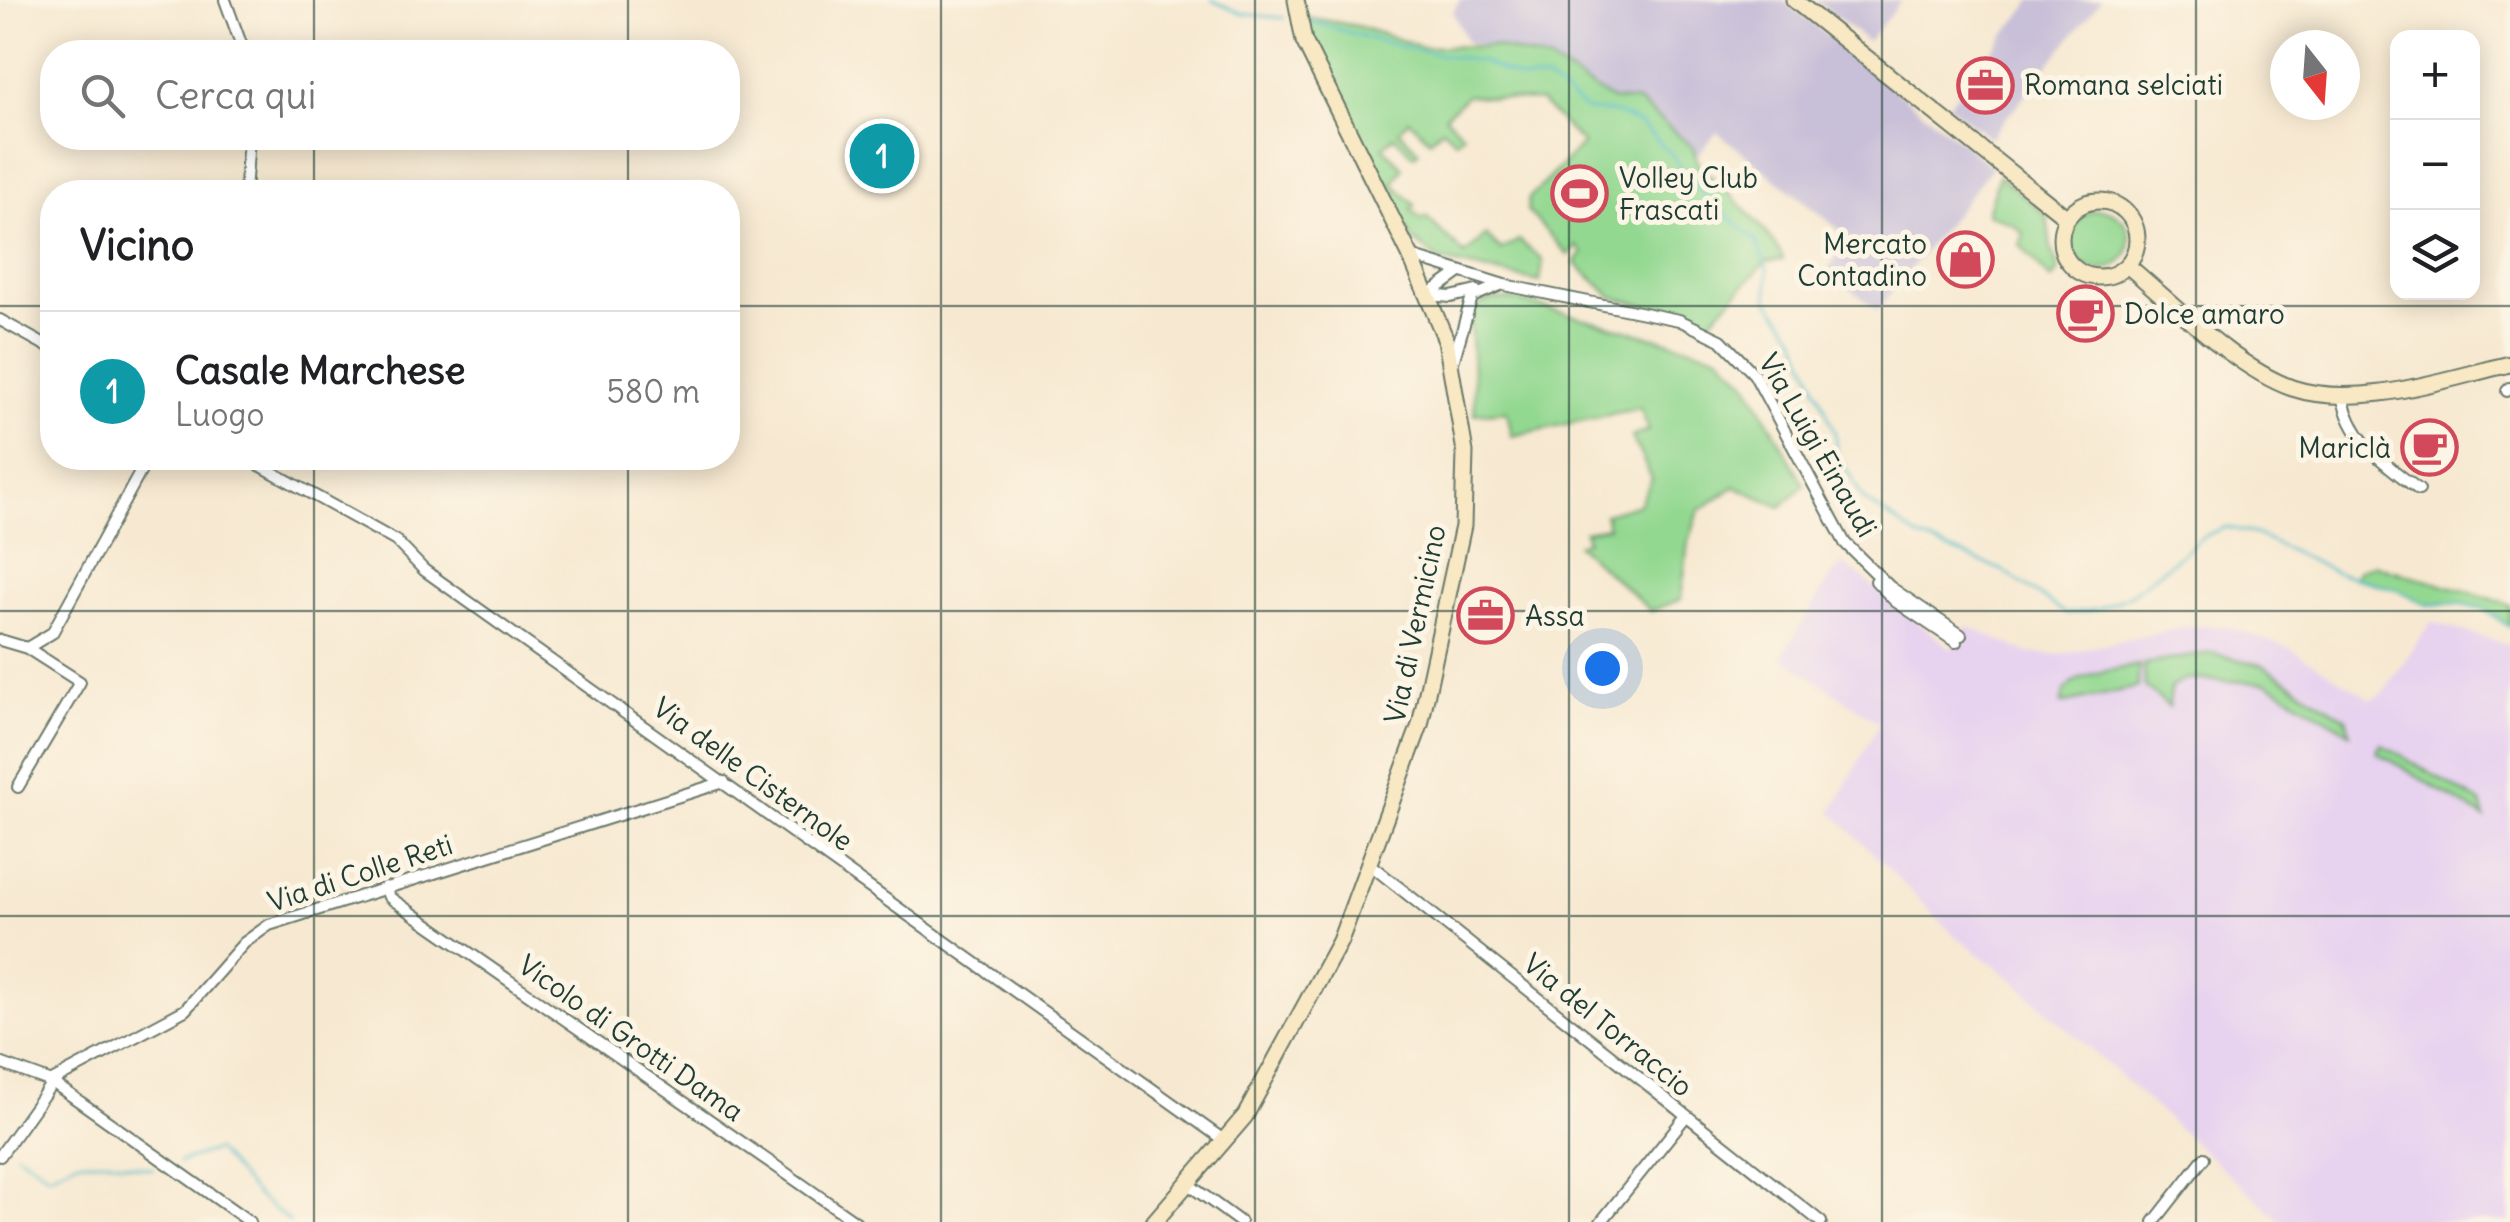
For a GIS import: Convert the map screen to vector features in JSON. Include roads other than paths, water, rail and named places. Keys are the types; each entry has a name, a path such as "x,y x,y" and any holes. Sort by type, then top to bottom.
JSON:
{"main road":[{"name":"Via di Vermicino","path":"1154,1222 1250,1107 1330,961 1420,726 1458,553 1466,468 1452,362 1428,295 1304,41 1296,0"},
{"path":"1794,0 2067,218"},
{"path":"2094,201 2121,208 2137,235 2136,250 2127,265 2101,277 2074,268 2061,243 2067,218 2094,201"},
{"path":"2127,265 2273,380 2313,393 2342,395 2510,364"}],"street":[{"path":"225,0 240,40"},
{"path":"245,180 248,150"},
{"name":"Via Luigi Einaudi","path":"1410,256 1504,285 1683,321 1730,347 1758,380 1836,530 1887,594 1958,638"},
{"path":"1428,295 1460,272"},
{"name":"Via Luigi Einaudi","path":"1428,295 1451,297 1504,285"},
{"path":"1452,362 1468,306 1484,289"},
{"path":"0,320 40,342"},
{"path":"2342,395 2348,422 2361,442 2419,490"},
{"path":"27,648 52,633 141,470"},
{"name":"Via delle Cisternole","path":"269,470 396,541 424,570 1225,1141"},
{"path":"0,640 27,648 80,682 18,786"},
{"name":"Via di Colle Reti","path":"52,1082 186,1010 240,947 269,924 724,782"},
{"name":"Via del Torraccio","path":"1368,863 1821,1222"},
{"name":"Vicolo di Grotti Dama","path":"385,887 389,897 856,1222"},
{"path":"0,1064 52,1082 250,1222"},
{"path":"0,1156 52,1082"},
{"path":"1602,1222 1686,1116"},
{"path":"2154,1222 2204,1158"},
{"path":"1188,1184 1240,1222"}],"waterway":[{"path":"1212,0 1242,14 1284,18"},
{"path":"1308,21 1405,48 1483,62 1521,79 1547,80 1588,111 1616,113 1642,125 1673,156 1688,180 1756,241 1768,270 1768,299 1796,336 1835,433 1836,451 1864,500 1920,538 2002,570 2066,614 2099,609 2131,594 2204,536 2226,527 2252,533 2335,572 2395,589 2428,605 2454,603 2482,608 2510,627"},
{"path":"179,1162 216,1150 256,1195 290,1222"},
{"path":"16,1153 49,1175 78,1161 111,1161 153,1169"}],"place":[{"name":"Romana selciati","path":"1985,85"},
{"name":"Casale Marchese","path":"882,156"},
{"name":"Volley Club Frascati","path":"1580,194"},
{"name":"Mercato Contadino","path":"1966,260"},
{"name":"Dolce amaro","path":"2085,314"},
{"name":"Mariclà","path":"2430,448"},
{"name":"Assa","path":"1486,616"}]}
